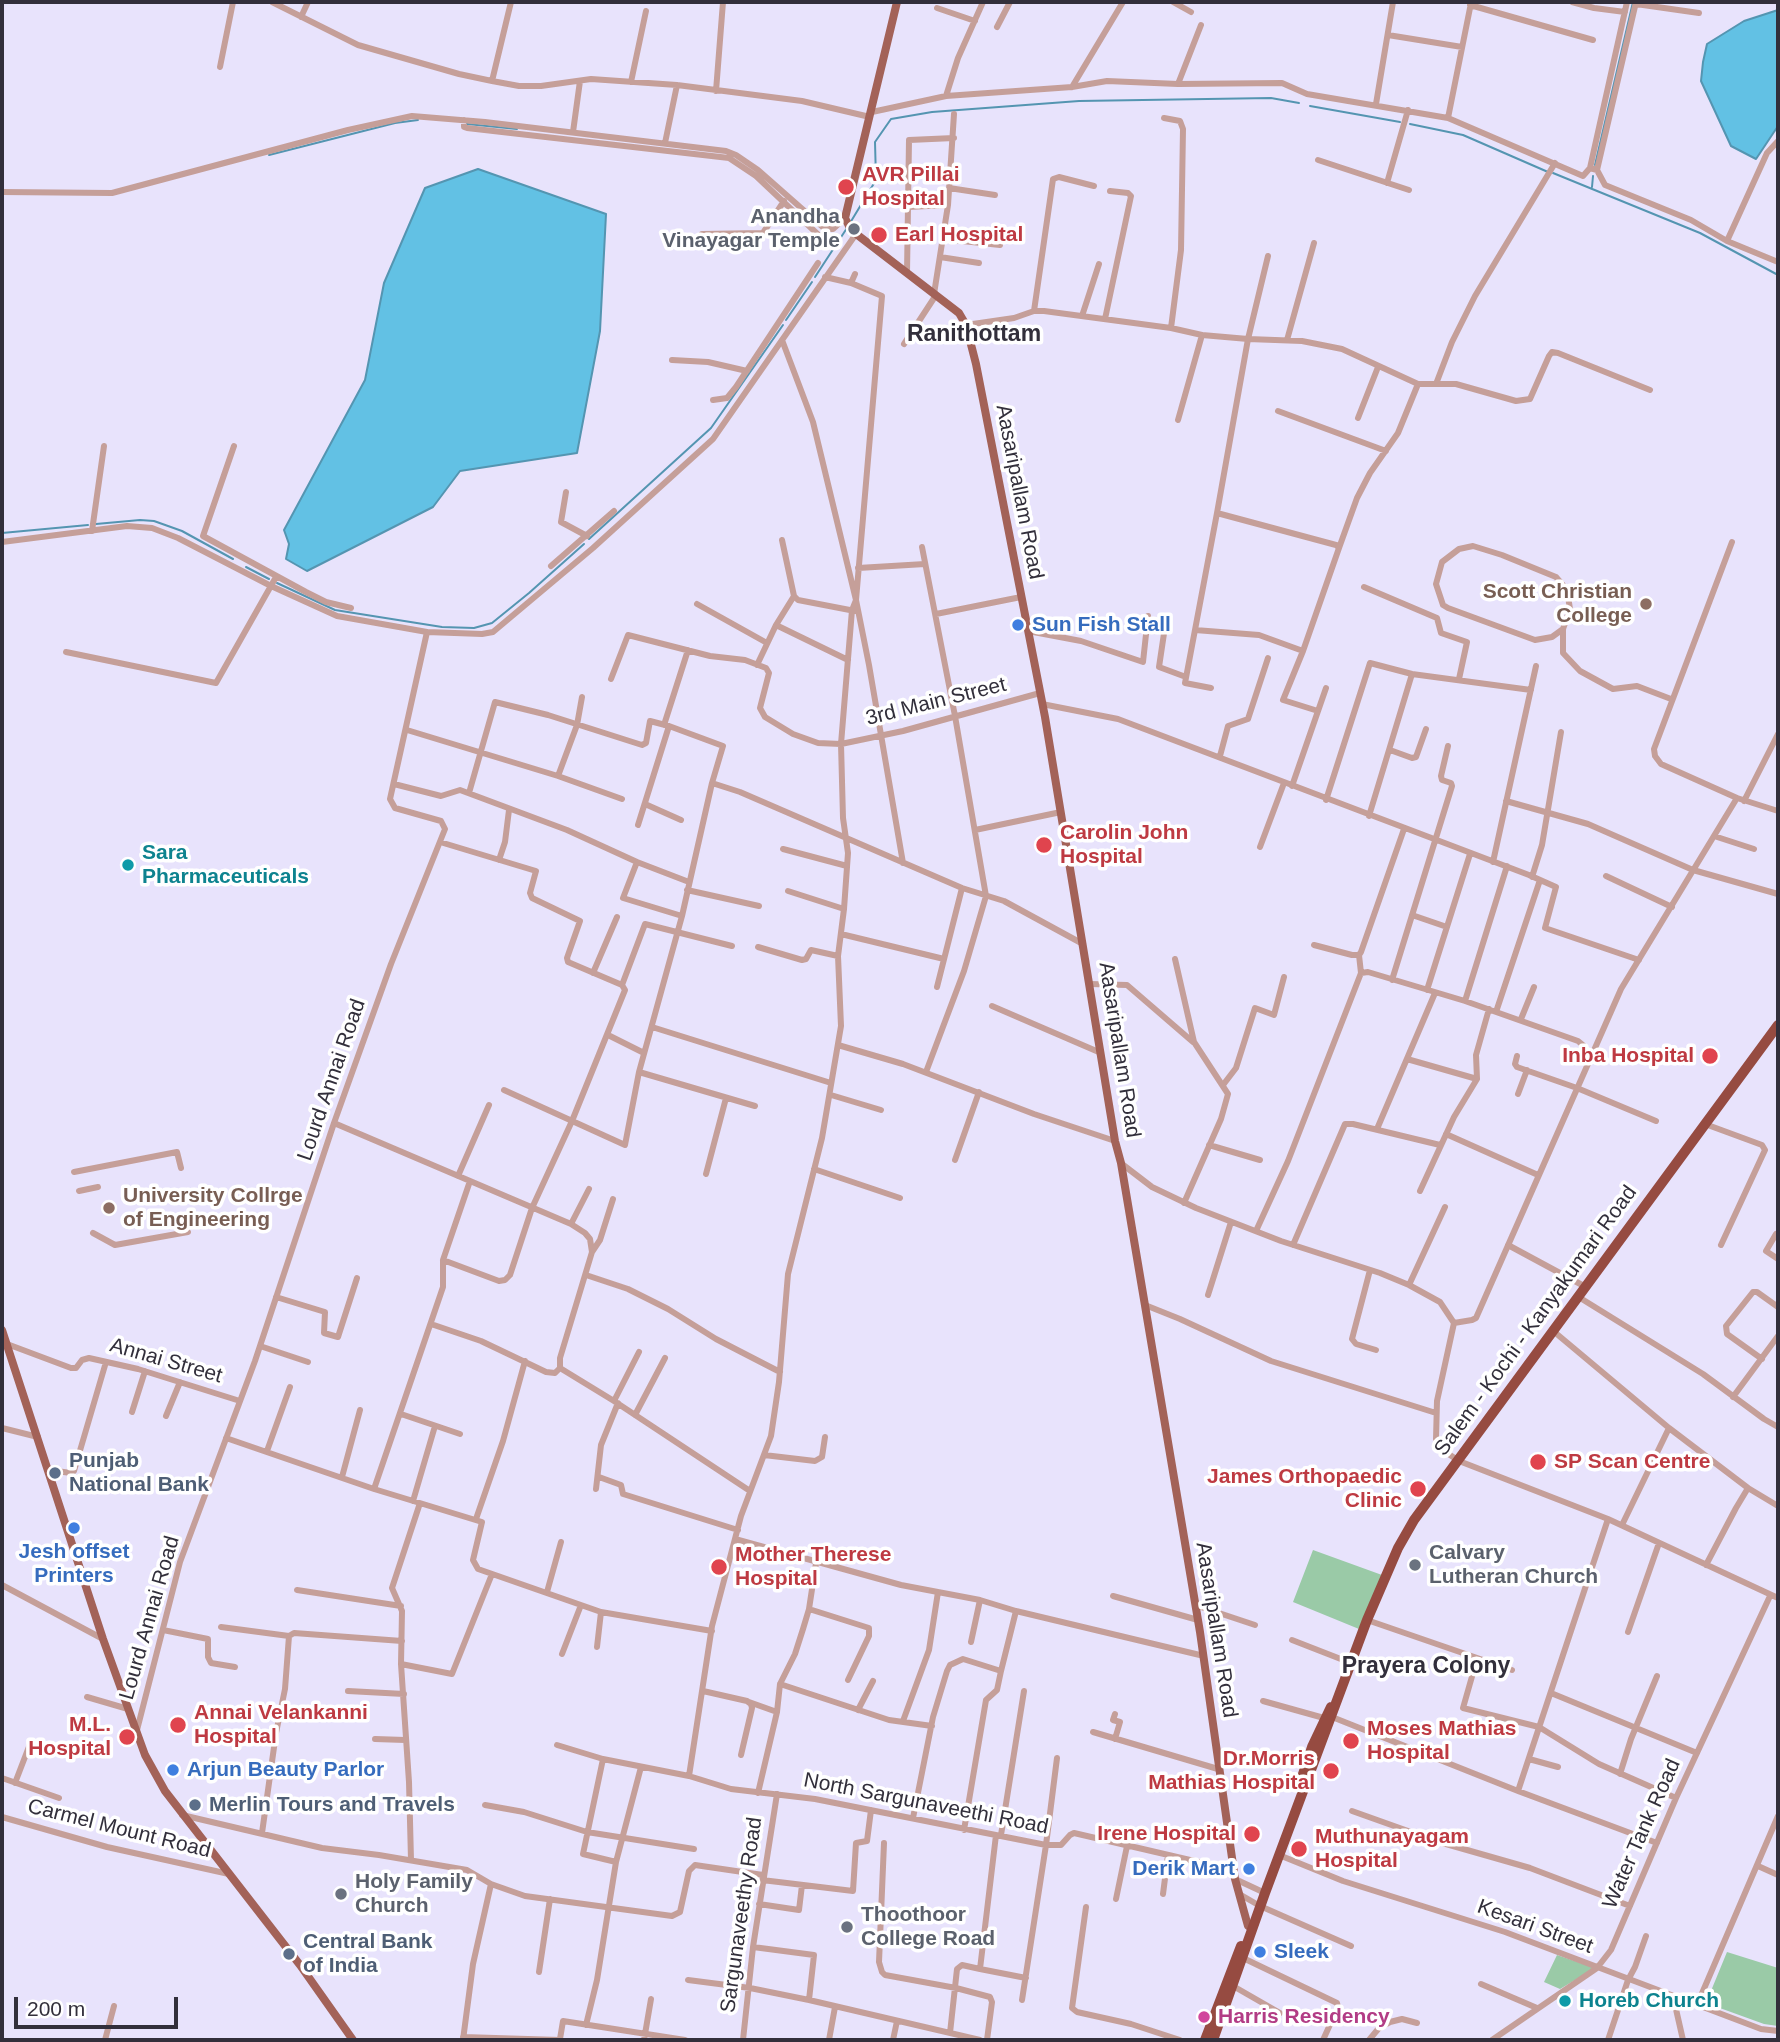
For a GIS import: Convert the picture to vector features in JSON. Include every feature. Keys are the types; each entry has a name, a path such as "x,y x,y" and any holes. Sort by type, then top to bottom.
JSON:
{"highway":[{"name":"Salem - Kochi - Kanyakumari Road","path":"1205,2040 1328,1718 1398,1548 1443,1479 1459,1461 1584,1286 1778,1025"},
{"name":"Salem - Kochi - Kanyakumari Road","path":"1262,1892 1279,1856 1328,1718"},
{"name":"Salem - Kochi - Kanyakumari Road","path":"1213,2040 1243,1958 1250,1927"}],"main road":[{"path":"897,2 871,114 850,226 959,313 966,325"},
{"name":"Aasaripallam Road","path":"966,325 1042,704 1198,1620 1234,1875 1250,1927"},
{"path":"2,1330 103,1639 145,1755 182,1815 300,1965 353,2040"}],"street":[{"path":"220,67 233,2"},
{"path":"272,2 358,45 459,74 519,86 541,86 591,79 677,85 802,101 871,114 946,96 1072,87 1107,81 1178,84 1282,83 1307,94 1448,118 1583,176 1593,169 1636,3 1699,13"},
{"path":"301,17 308,2"},
{"path":"492,81 511,2"},
{"path":"716,90 723,2"},
{"path":"946,96 958,58 983,2"},
{"path":"997,27 1010,2"},
{"path":"1072,87 1123,2"},
{"path":"1173,2 1191,12"},
{"path":"1376,104 1393,2"},
{"path":"1572,2 1625,12"},
{"path":"1627,2 1593,169 1605,185 1691,220 1727,241 1778,262"},
{"path":"1448,118 1471,3 1593,40"},
{"path":"937,8 975,21"},
{"path":"631,82 646,11"},
{"path":"1178,84 1201,25"},
{"path":"1388,35 1462,47"},
{"path":"572,134 580,81"},
{"path":"664,143 677,85"},
{"path":"1387,183 1408,110"},
{"path":"904,344 935,295 948,205 954,114"},
{"path":"2,192 112,193 336,133 412,116 572,134 729,158 828,230 850,226"},
{"path":"1164,118 1180,121 1184,129 1181,250 1171,328"},
{"path":"572,134 664,143 726,151 736,155 786,199 826,242"},
{"path":"907,273 909,140 954,138"},
{"path":"1727,241 1767,153 1778,141"},
{"path":"1318,160 1409,190"},
{"path":"1436,384 1452,342 1475,296 1555,163"},
{"path":"1034,311 1053,179 1059,177 1094,186"},
{"path":"949,188 995,195"},
{"path":"1105,319 1131,196 1128,193 1110,191"},
{"path":"702,234 763,233 786,199"},
{"path":"908,207 948,205"},
{"path":"2,542 127,526 152,528 337,616 428,632 493,632 593,548 713,439 825,277 850,226"},
{"path":"943,239 1000,245"},
{"path":"1287,340 1314,243"},
{"path":"1211,688 1186,684 1186,677 1248,339 1268,256"},
{"path":"940,257 979,262"},
{"path":"713,400 727,398 818,263"},
{"path":"1082,316 1099,264"},
{"path":"851,283 855,274"},
{"path":"810,277 820,284"},
{"path":"689,1776 712,1631 735,1539 771,1436 780,1372 788,1274 831,1095 841,1026 838,956 845,909 847,866 841,744 882,296 851,283 825,277"},
{"path":"966,325 1014,318 1034,311 1171,328 1202,335 1324,344 1342,349 1418,384 1456,384 1524,401 1533,395 1552,352 1650,390"},
{"path":"781,320 790,327"},
{"path":"1178,420 1202,335"},
{"path":"782,340 813,422 856,600"},
{"path":"672,360 708,362 747,371"},
{"path":"1358,418 1378,367"},
{"path":"1318,711 1283,700 1357,498 1370,472 1398,433 1418,384"},
{"path":"1278,411 1386,451"},
{"path":"92,531 104,446"},
{"path":"234,446 203,534 207,539 276,577 326,602 351,608"},
{"path":"566,492 561,522 586,537 593,548"},
{"path":"551,566 614,511"},
{"path":"1217,513 1339,548"},
{"path":"782,540 794,596 798,600 855,611"},
{"path":"1732,542 1671,699 1654,752 1657,760 1670,769 1740,799 1778,811"},
{"path":"1563,629 1552,637 1535,640 1448,608 1443,604 1436,584 1442,562 1459,549 1474,546 1556,577 1567,590 1570,609 1563,629 1563,653 1580,671 1613,689 1637,686 1671,699"},
{"path":"922,547 986,896 964,971 926,1072"},
{"path":"237,569 242,559"},
{"path":"858,568 925,564"},
{"path":"66,652 216,683 276,577"},
{"path":"1364,587 1437,618 1441,633 1467,642 1459,679"},
{"path":"757,665 776,625 794,596"},
{"path":"936,614 1021,597"},
{"path":"696,604 767,643"},
{"path":"855,611 881,735 903,863"},
{"path":"1143,662 1148,616"},
{"path":"1159,667 1166,620"},
{"path":"776,625 848,660"},
{"path":"1195,630 1259,635 1303,651"},
{"path":"1028,631 1081,641 1186,677"},
{"path":"428,632 391,804 395,808 441,821 445,828 440,842 534,870 537,873 530,893 532,898 580,921 567,960 625,988 572,1121 532,1208 513,1268 505,1280 443,1260"},
{"path":"611,679 628,635 733,661 745,660 766,668 769,673 760,708 765,717 793,734 818,743 841,744"},
{"path":"638,825 688,650"},
{"path":"1220,756 1228,726 1248,719 1268,658"},
{"path":"1326,800 1367,667 1373,663 1412,674 1531,690"},
{"path":"1493,862 1536,666"},
{"path":"1368,816 1412,674"},
{"path":"1292,786 1326,688"},
{"name":"3rd Main Street","path":"841,744 1040,693"},
{"path":"558,776 577,725 582,698"},
{"path":"469,793 495,702 642,744 646,743 650,721 723,746 682,916 639,1072 625,1145 504,1090"},
{"path":"1042,704 1118,719 1540,880 1556,887 1545,928 1639,960"},
{"path":"1390,750 1416,757 1426,729"},
{"path":"407,730 558,776 622,799"},
{"path":"1532,877 1539,858 1562,732"},
{"path":"1454,1323 1476,1318 1621,989 1778,734"},
{"path":"1392,979 1451,786 1451,783 1442,780 1441,776 1448,746"},
{"path":"712,783 846,837 962,888 1004,901 1083,944"},
{"path":"1260,847 1284,783"},
{"path":"394,784 441,796 457,790 469,793 567,831 688,886 759,906"},
{"path":"1506,801 1588,824 1693,870 1778,894"},
{"path":"645,804 681,820"},
{"path":"499,860 505,842 509,810"},
{"path":"975,830 1061,812"},
{"path":"1256,1231 1288,1161 1361,973 1359,955 1404,829"},
{"path":"1714,836 1754,849"},
{"name":"Lourd Annai Road","path":"136,1732 180,1562 260,1346 334,1123 440,842"},
{"path":"783,849 847,866"},
{"path":"1427,990 1471,854"},
{"path":"637,862 623,898 682,916"},
{"path":"1465,1001 1507,866"},
{"path":"1606,876 1672,908"},
{"path":"1420,1191 1440,1145 1477,1079 1476,1055 1540,880"},
{"path":"937,988 962,888"},
{"path":"788,891 845,909"},
{"path":"1412,915 1447,927"},
{"path":"593,973 617,917"},
{"path":"622,985 645,924 732,946"},
{"path":"841,934 944,959"},
{"path":"1314,945 1359,955"},
{"path":"758,947 802,960 806,959 811,950 838,956"},
{"path":"1175,959 1194,1042"},
{"path":"1361,973 1368,972 1465,1001 1580,1041 1589,1062"},
{"path":"1223,1085 1236,1068 1255,1008 1274,1015 1284,977"},
{"path":"1090,984 1127,985 1194,1042 1228,1094 1184,1203"},
{"path":"1521,1019 1534,987"},
{"path":"1377,1129 1436,993"},
{"path":"992,1006 1101,1053"},
{"path":"652,1027 831,1083"},
{"path":"608,1035 644,1053"},
{"path":"838,1045 926,1072 1034,1114 1115,1141"},
{"path":"1517,1056 1516,1066 1656,1121"},
{"path":"1407,1059 1477,1079"},
{"path":"1518,1094 1527,1070"},
{"path":"639,1072 755,1106"},
{"path":"955,1160 979,1092"},
{"path":"831,1095 881,1110"},
{"path":"706,1174 726,1098"},
{"path":"458,1176 489,1105"},
{"path":"334,1123 571,1224 586,1233 592,1245 592,1252 560,1358 560,1368"},
{"path":"1293,1245 1342,1128 1349,1123 1440,1145"},
{"path":"1705,1124 1762,1145 1765,1150 1721,1245"},
{"path":"1446,1134 1538,1175"},
{"path":"1209,1145 1260,1160"},
{"path":"74,1172 177,1152 181,1168"},
{"path":"1121,1163 1152,1187 1184,1203 1293,1245 1409,1285 1440,1302 1454,1323 1437,1401 1436,1439 1447,1453 1459,1461 1622,1525 1778,1598"},
{"path":"814,1169 900,1198"},
{"path":"374,1489 443,1287 443,1260 470,1181"},
{"path":"79,1191 98,1187"},
{"path":"571,1224 589,1189"},
{"path":"592,1252 600,1240 613,1199"},
{"path":"1409,1285 1445,1207"},
{"path":"1208,1295 1231,1222"},
{"path":"93,1233 115,1245 188,1232"},
{"path":"1776,1234 1766,1251 1778,1259"},
{"path":"1508,1245 1584,1286"},
{"path":"1370,1270 1352,1339 1356,1344 1376,1350"},
{"path":"586,1275 628,1289 648,1299 780,1372"},
{"path":"276,1297 325,1311 324,1334 338,1338 357,1278"},
{"path":"1762,1359 1727,1335 1727,1326 1753,1292 1778,1307"},
{"path":"1577,1296 1703,1374 1778,1427"},
{"path":"1144,1305 1271,1361 1436,1413"},
{"path":"431,1324 481,1341 551,1373 560,1368"},
{"path":"1552,1330 1668,1428 1748,1488 1778,1506"},
{"path":"1733,1397 1778,1336"},
{"name":"Annai Street","path":"6,1344 71,1368 76,1368 85,1358 106,1362 145,1371 240,1401"},
{"path":"260,1346 308,1362"},
{"path":"596,1489 601,1445 616,1402 639,1352"},
{"path":"635,1415 665,1358"},
{"path":"476,1519 503,1441 525,1361"},
{"path":"49,1471 71,1473 75,1470 106,1362"},
{"path":"560,1368 750,1491"},
{"path":"132,1412 145,1371"},
{"path":"166,1416 180,1382"},
{"path":"267,1451 290,1387"},
{"path":"342,1477 360,1410"},
{"path":"401,1414 460,1434"},
{"path":"411,1860 401,1664 401,1605 394,1594 393,1582 417,1502 435,1426"},
{"path":"2,1428 38,1437"},
{"path":"1622,1525 1668,1428"},
{"path":"764,1455 821,1460 825,1437"},
{"path":"226,1438 374,1489 476,1519 483,1524 474,1565 492,1574 601,1612 712,1631"},
{"path":"599,1477 621,1485 623,1493 738,1530"},
{"path":"1706,1565 1748,1488"},
{"path":"1518,1791 1608,1519"},
{"path":"735,1539 901,1586 980,1600 1203,1656"},
{"path":"547,1592 561,1542"},
{"path":"1628,1632 1659,1543"},
{"path":"758,1793 777,1712 780,1684 795,1654 809,1609 816,1563"},
{"path":"401,1664 452,1674 492,1574"},
{"path":"2,1585 103,1639"},
{"path":"297,1590 401,1605"},
{"path":"903,1721 929,1650 938,1592"},
{"path":"1113,1596 1198,1620"},
{"name":"Water Tank Road","path":"1492,2040 1597,1968 1611,1950 1696,1753 1770,1596"},
{"path":"971,1642 980,1600"},
{"path":"562,1654 581,1605"},
{"path":"1195,1605 1255,1625"},
{"path":"809,1609 868,1625 869,1636 848,1680"},
{"path":"964,1829 986,1700 997,1690 1016,1611"},
{"path":"597,1647 601,1612"},
{"path":"1367,1620 1512,1670"},
{"path":"221,1628 289,1636 293,1633 402,1641"},
{"path":"163,1630 208,1639 208,1657 211,1662 235,1667"},
{"path":"262,1833 285,1689 289,1636"},
{"path":"1292,1640 1351,1662"},
{"path":"913,1818 932,1726 950,1665 963,1659 1001,1671"},
{"path":"1477,1659 1463,1708 1539,1727 1599,1764 1676,1798"},
{"path":"1620,1773 1657,1676"},
{"path":"858,1710 873,1681"},
{"path":"780,1684 889,1720 932,1726"},
{"path":"348,1691 404,1694"},
{"path":"703,1691 777,1712"},
{"path":"980,1969 998,1835 1024,1691"},
{"path":"1551,1693 1696,1753"},
{"path":"87,1697 128,1709"},
{"path":"1263,1701 1328,1718 1657,1843"},
{"path":"741,1755 752,1708 749,1702"},
{"path":"1115,1714 1113,1720 1120,1722 1115,1740"},
{"path":"1093,1732 1218,1769"},
{"path":"375,1739 405,1740"},
{"path":"15,1783 30,1744"},
{"name":"North Sargunaveethi Road","path":"557,1745 603,1759 689,1776 731,1789 871,1810 1046,1845 1061,1845 1074,1833 1168,1855 1234,1875 1262,1892"},
{"path":"1021,2000 1057,1758"},
{"path":"603,1759 583,1854 616,1862"},
{"path":"1530,1759 1558,1767"},
{"path":"586,2025 597,1980 616,1862 641,1767"},
{"path":"2,1778 59,1798"},
{"name":"Sargunaveethy Road","path":"743,2040 762,1878 776,1794"},
{"path":"485,1805 524,1812 587,1832 694,1849"},
{"path":"182,1815 322,1848 467,1870 491,1884 525,1896 672,1916 678,1915 689,1871 695,1865 802,1885 853,1891 856,1843 867,1841 871,1810"},
{"path":"1352,1811 1439,1842 1530,1868 1630,1906"},
{"path":"1698,2005 1778,1816"},
{"name":"Carmel Mount Road","path":"2,1817 107,1847 229,1874"},
{"path":"884,1843 879,1962 882,1972 885,1975 956,1988 991,1998 987,2040"},
{"path":"1116,1899 1127,1846"},
{"path":"1163,1894 1168,1855"},
{"name":"Kesari Street","path":"1279,1856 1343,1881 1505,1932 1761,2029 1778,2031"},
{"path":"1758,1866 1778,1875"},
{"path":"491,1884 473,1964 463,2039 560,2040 563,2021 644,2037 685,2040"},
{"path":"759,1904 799,1910 802,1885"},
{"path":"1241,1895 1351,1946"},
{"path":"539,1972 551,1899"},
{"path":"1086,1907 1072,2008 1077,2012 1131,2024 1180,2040"},
{"path":"1608,2040 1646,1936"},
{"path":"753,1947 814,1955 809,2000"},
{"path":"1243,1958 1337,2003 1338,2007 1323,2040"},
{"path":"950,2034 957,1969 962,1965 1026,1978"},
{"path":"688,1980 750,1988 809,2000 980,2040"},
{"path":"1481,1984 1537,2008"},
{"path":"1233,1986 1280,2012"},
{"path":"1673,1996 1683,2040"},
{"path":"644,2037 651,1999"},
{"path":"105,2040 114,2006"},
{"path":"830,2040 835,2007"},
{"path":"1369,2040 1379,2028 1390,2022 1402,2019 1418,2023"},
{"path":"893,2040 897,2021"}],"green space":[{"path":"1313,1550 1382,1575 1359,1629 1293,1602"},
{"path":"1727,1952 1778,1968 1778,2026 1764,2024 1706,2003"},
{"path":"1557,1955 1595,1968 1560,1989 1544,1982"}],"water":[{"path":"1778,10 1778,126 1756,159 1731,146 1701,81 1703,62 1707,44 1744,21"},
{"path":"478,169 606,214 600,331 577,453 460,471 433,507 307,571 286,559 289,544 284,530 365,380 384,283 425,188"}],"waterway":[{"path":"1595,165 1633,2"},
{"path":"850,223 876,180 875,142 891,119 932,112 1079,101 1271,98 1299,103"},
{"path":"1310,106 1400,122"},
{"path":"269,155 395,123 418,120"},
{"path":"467,124 517,129"},
{"path":"1410,124 1463,135 1548,172"},
{"path":"1553,173 1700,233 1778,275"},
{"path":"1592,187 1593,176"},
{"path":"815,277 847,228"},
{"path":"823,231 837,243"},
{"path":"786,320 812,282"},
{"path":"589,539 711,428 783,325"},
{"path":"96,524 154,521 182,531 233,559"},
{"path":"2,533 88,525"},
{"path":"277,583 335,610 442,627 474,628 492,623 584,544"},
{"path":"246,567 269,579"}],"place":[{"name":"AVR Pillai Hospital","path":"846,187"},
{"name":"Anandha Vinayagar Temple","path":"854,229"},
{"name":"Earl Hospital","path":"879,235"},
{"name":"Scott Christian College","path":"1646,604"},
{"name":"Sun Fish Stall","path":"1018,625"},
{"name":"Carolin John Hospital","path":"1044,845"},
{"name":"Sara Pharmaceuticals","path":"128,865"},
{"name":"Inba Hospital","path":"1710,1056"},
{"name":"University Collrge of Engineering","path":"109,1208"},
{"name":"SP Scan Centre","path":"1538,1462"},
{"name":"Punjab National Bank","path":"55,1473"},
{"name":"James Orthopaedic Clinic","path":"1418,1489"},
{"name":"Jesh offset Printers","path":"74,1528"},
{"name":"Calvary Lutheran Church","path":"1415,1565"},
{"name":"Mother Therese Hospital","path":"719,1567"},
{"name":"Annai Velankanni Hospital","path":"178,1725"},
{"name":"M.L. Hospital","path":"127,1737"},
{"name":"Moses Mathias Hospital","path":"1351,1741"},
{"name":"Arjun Beauty Parlor","path":"173,1770"},
{"name":"Dr.Morris Mathias Hospital","path":"1331,1771"},
{"name":"Merlin Tours and Travels","path":"195,1805"},
{"name":"Irene Hospital","path":"1252,1834"},
{"name":"Muthunayagam Hospital","path":"1299,1849"},
{"name":"Derik Mart","path":"1249,1869"},
{"name":"Holy Family Church","path":"341,1894"},
{"name":"Thoothoor College Road","path":"847,1927"},
{"name":"Sleek","path":"1260,1952"},
{"name":"Central Bank of India","path":"289,1954"},
{"name":"Horeb Church","path":"1565,2001"},
{"name":"Harris Residency","path":"1204,2017"}],"district":[{"name":"Ranithottam","path":"974,335"},
{"name":"Prayera Colony","path":"1426,1667"}]}
